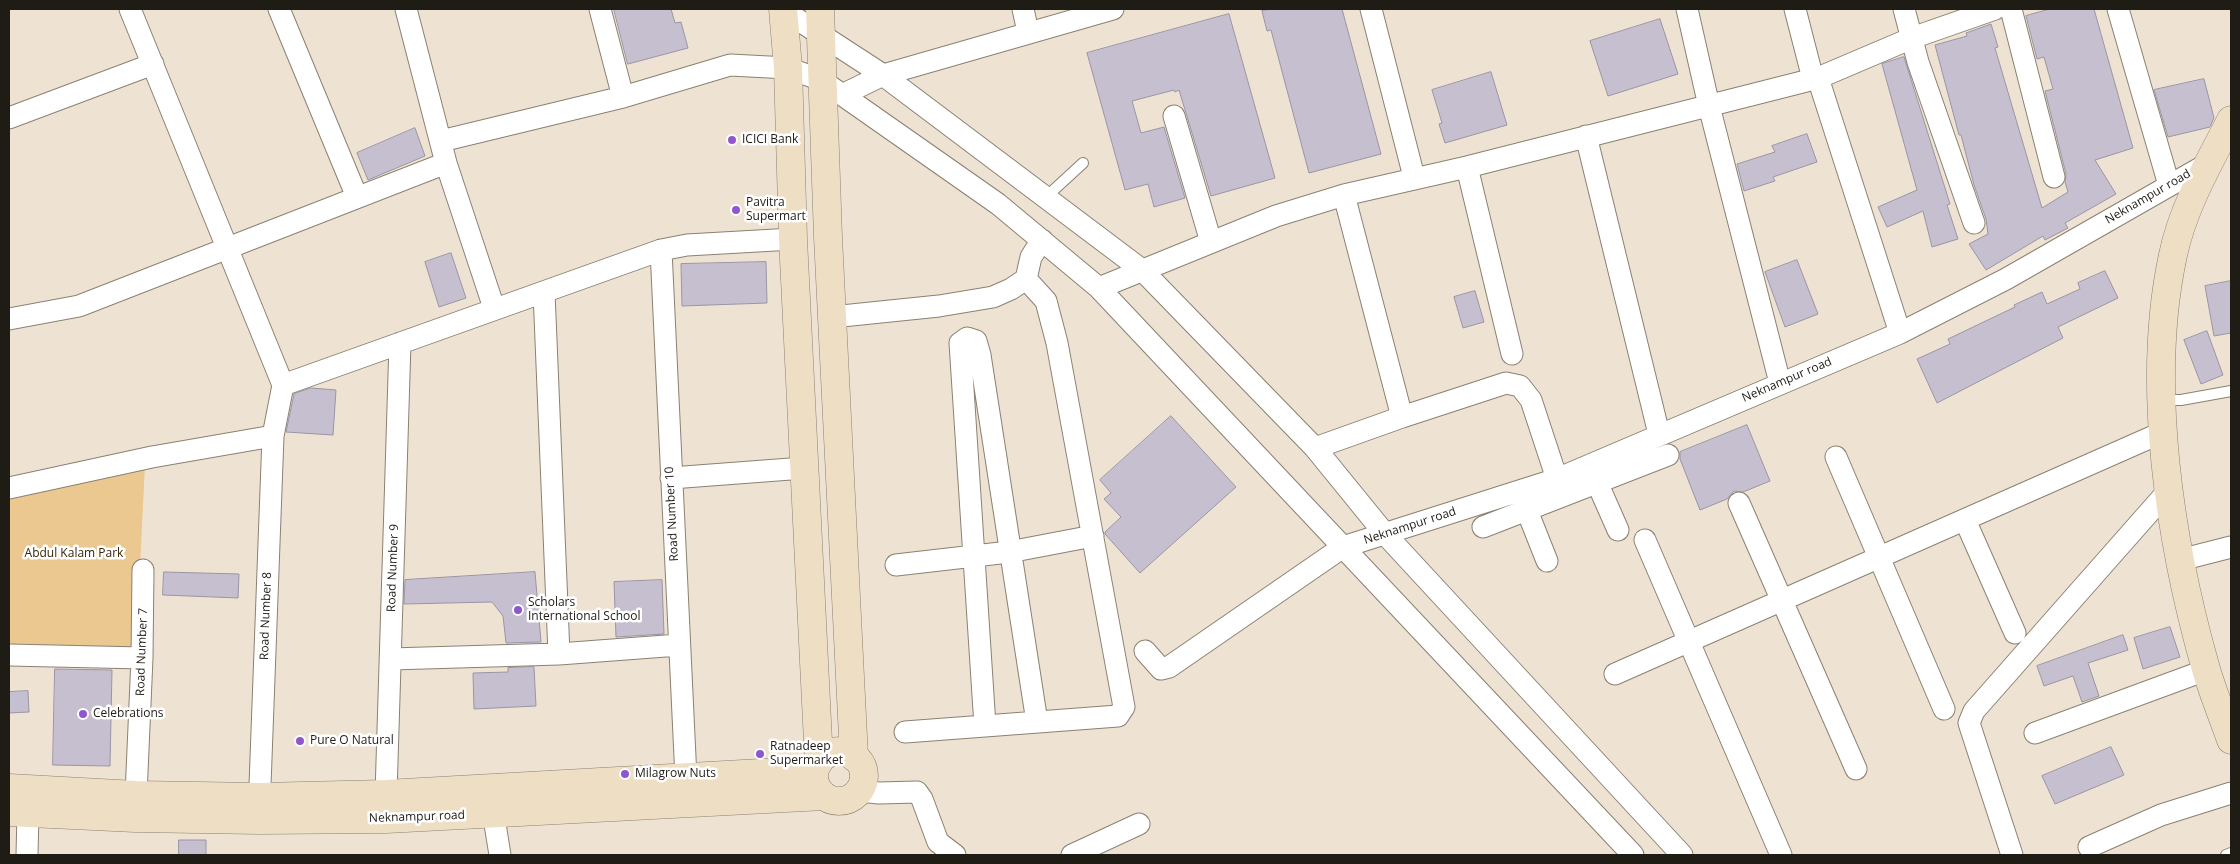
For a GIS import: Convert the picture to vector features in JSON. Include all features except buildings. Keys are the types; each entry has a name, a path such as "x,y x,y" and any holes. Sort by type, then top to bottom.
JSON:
{"street":[{"path":"130,9 283,385 494,308 661,250 687,245 794,240"},
{"path":"279,9 357,197"},
{"path":"406,9 446,164 494,308"},
{"path":"600,9 623,98"},
{"path":"817,766 826,755 835,752 845,752 854,756 860,764 863,773 863,782 859,791 852,798 842,801 833,800 824,796 814,780 817,766 788,68 783,9 820,21 883,75 1142,270 1315,448 1385,534 1682,855"},
{"path":"1023,9 1028,32"},
{"path":"844,94 883,75 1113,9"},
{"path":"1371,9 1414,177"},
{"path":"1687,9 1780,383"},
{"path":"1795,9 1900,333"},
{"path":"1904,9 1974,223"},
{"path":"1099,288 1276,216 1344,194 1414,177 1467,167 1816,78 1912,38 1995,9"},
{"path":"2011,9 2054,177"},
{"path":"2118,9 2169,185"},
{"path":"820,21 821,80 854,756"},
{"path":"9,118 152,64"},
{"path":"441,141 623,98 730,64 788,68 821,80 844,94 998,204 1099,288 1633,855"},
{"path":"1174,116 1211,242"},
{"path":"2231,120 2184,217 2173,254 2164,306 2163,400 2163,432 2168,491 2180,560 2206,670 2231,740"},
{"path":"1586,136 1659,434"},
{"name":"Neknampur road","path":"1145,651 1161,669 1169,666 1343,547 1385,534 1523,501 1558,479 1594,474 1659,434 1900,333 2006,279 2210,163"},
{"path":"9,319 79,306 446,164"},
{"path":"1467,167 1512,354"},
{"path":"1344,194 1402,417"},
{"path":"832,317 939,306 993,296 1011,289 1026,279 1031,257 1042,240"},
{"name":"Road Number 10","path":"661,250 670,478 686,778"},
{"path":"905,732 1118,716 1124,707 1058,343 1046,301 1026,279"},
{"path":"544,292 559,654"},
{"path":"985,726 960,343 967,338 976,341 980,355 1009,552 1037,722"},
{"name":"Road Number 9","path":"386,794 400,343"},
{"path":"1315,448 1506,383 1520,386 1531,400 1558,479"},
{"name":"Road Number 8","path":"259,808 273,436 283,385"},
{"path":"1615,674 2163,432"},
{"path":"9,488 152,457 273,436"},
{"path":"1483,527 1523,501 1594,474 1668,455"},
{"path":"1836,456 1944,709"},
{"path":"670,478 804,468"},
{"path":"1594,474 1618,530"},
{"path":"2012,855 1969,723 1974,712 2168,491"},
{"path":"1523,501 1547,561"},
{"path":"1739,503 1856,769"},
{"path":"1965,520 2015,633"},
{"path":"896,565 1009,552 1093,536"},
{"path":"1645,540 1781,855"},
{"path":"2180,560 2231,547"},
{"name":"Road Number 7","path":"136,795 144,570"},
{"path":"391,659 559,654 679,645"},
{"path":"9,655 142,658"},
{"path":"2035,733 2206,670"},
{"name":"Neknampur road","path":"18,813 135,818 259,808 386,794 489,787 686,778 817,766"},
{"path":"489,787 500,855"},
{"name":"Neknampur road","path":"9,788 136,795 386,819 824,796"},
{"path":"859,791 917,792 922,799 938,842 955,855"},
{"path":"2089,847 2161,815 2231,792"},
{"path":"18,813 26,855"},
{"path":"1072,855 1139,824"}],"lane":[{"path":"1046,198 1083,163"},
{"path":"2163,400 2181,400 2231,391"},
{"path":"2226,855 2231,853"}],"green space":[{"name":"Abdul Kalam Park","path":"145,464 136,650 9,647 9,497"}],"place":[{"name":"ICICI Bank","path":"732,140"},
{"name":"Pavitra Supermart","path":"736,210"},
{"name":"Scholars International School","path":"518,610"},
{"name":"Celebrations","path":"83,714"},
{"name":"Pure O Natural","path":"300,741"},
{"name":"Ratnadeep Supermarket","path":"760,754"},
{"name":"Milagrow Nuts","path":"625,774"}]}
